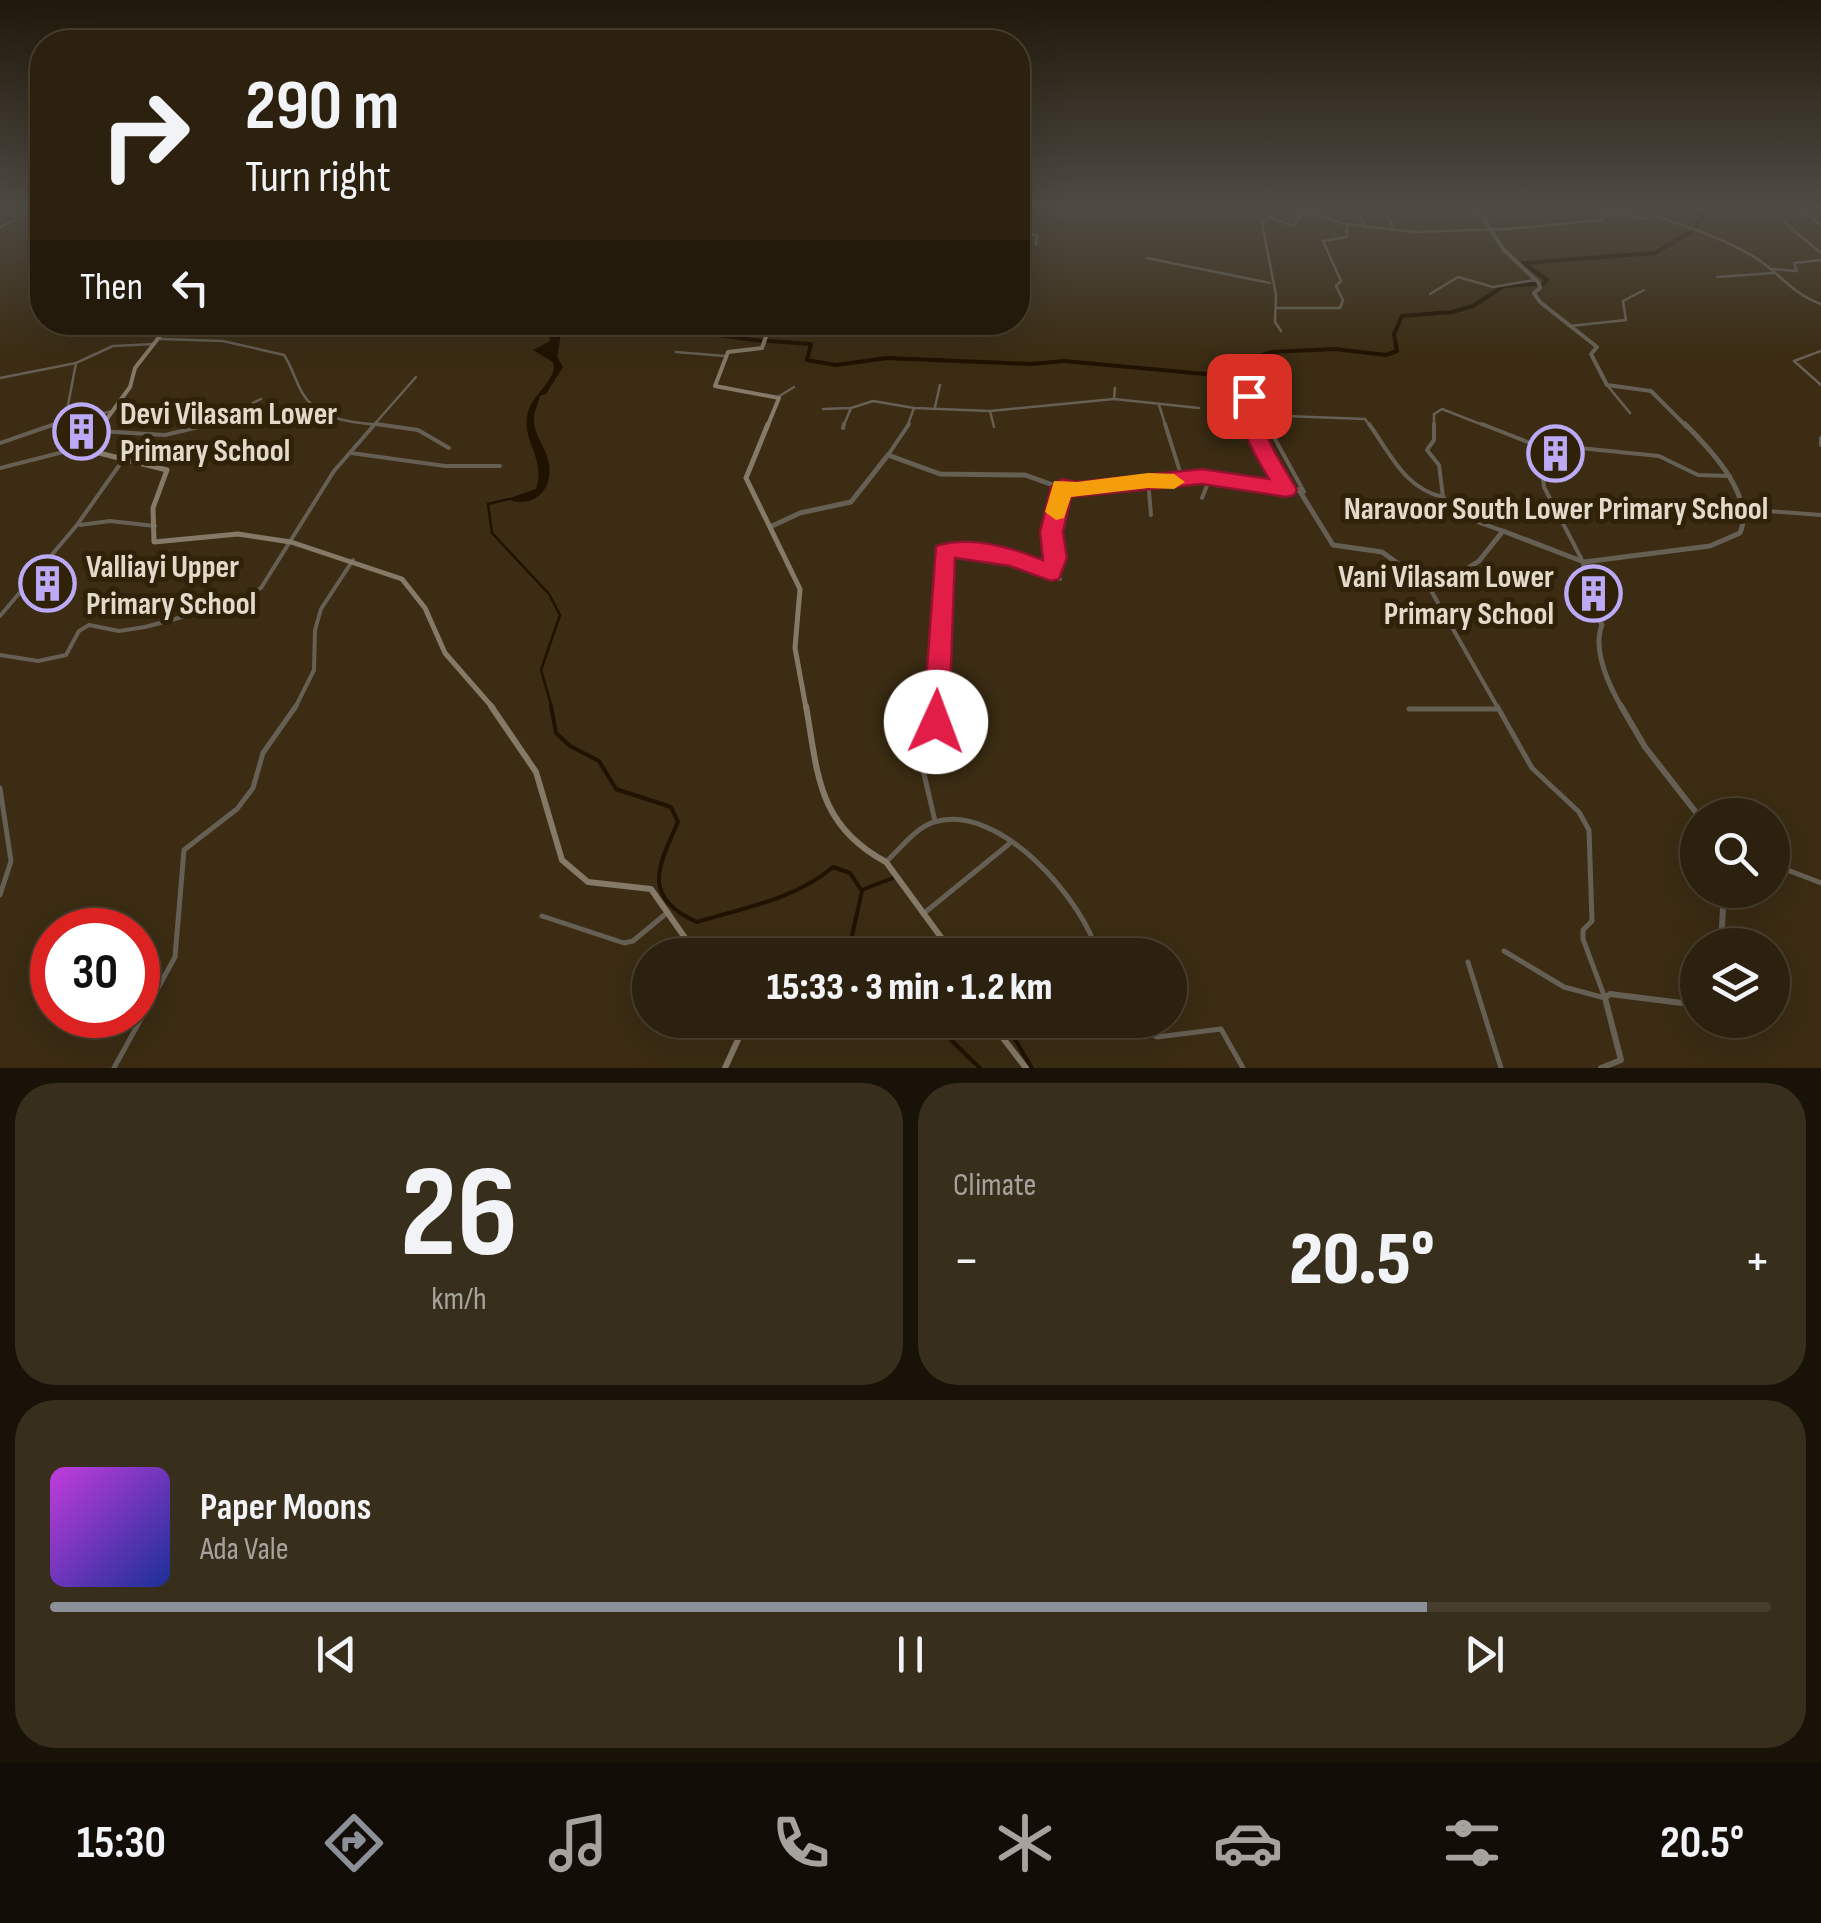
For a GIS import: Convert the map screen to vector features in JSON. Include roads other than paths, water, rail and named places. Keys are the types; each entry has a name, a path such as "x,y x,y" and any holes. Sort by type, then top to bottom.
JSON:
{"main road":[{"path":"163,335 135,368 130,387 87,446 87,450 168,470 152,508 156,543 238,534 291,542 402,579 425,608 445,653 483,694 536,772 562,860 573,873 602,885 651,889 686,938"},
{"path":"766,335 762,348 731,350 715,386 778,397 746,478 800,589 796,648 828,811 871,854 886,862 941,938"},
{"path":"725,1068 739,1038"},
{"path":"1004,1039 1026,1068"}],"street":[{"path":"1270,256 1270,283 1281,331"},
{"path":"1278,308 1340,308 1343,300 1336,286 1341,281 1330,256"},
{"path":"1509,256 1535,280 1540,288 1535,296 1596,348 1590,354 1607,385 1630,413"},
{"path":"1749,256 1772,271 1797,297 1821,304"},
{"path":"1148,258 1270,283"},
{"path":"1717,277 1796,270 1794,263 1821,260"},
{"path":"1430,294 1458,277 1493,287 1535,280"},
{"path":"1570,326 1626,320 1623,301 1644,290"},
{"path":"0,378 76,363 112,346 191,337 249,343 284,355 310,404 347,420 430,433 448,448"},
{"path":"1821,351 1794,361 1821,385"},
{"path":"676,352 726,356"},
{"path":"65,421 76,363"},
{"path":"1236,376 1256,405 1269,410 1302,418 1365,419 1422,493 1444,498"},
{"path":"0,655 38,661 66,655 79,631 89,625 119,630 145,627 231,604 261,588 334,471 416,377"},
{"path":"935,407 940,385"},
{"path":"1607,385 1651,392 1712,451 1730,476 1742,509 1740,533 1710,546 1584,562 1461,516 1444,498 1438,478 1440,465 1427,450 1434,440 1434,414 1438,410 1458,412 1539,444 1659,456 1698,475 1730,476"},
{"path":"778,397 794,387"},
{"path":"1114,399 1116,388"},
{"path":"1249,396 1248,414 1261,448 1286,490"},
{"path":"99,431 140,436 201,431 260,399"},
{"path":"823,409 851,408 873,401 914,408 990,411 1114,399 1200,408"},
{"path":"1159,405 1182,478"},
{"path":"844,428 851,408"},
{"path":"772,526 800,514 851,502 908,426 914,408"},
{"path":"1269,410 1282,455 1332,545 1382,552 1428,587 1532,768 1579,812 1589,830 1594,905 1592,921 1583,930 1583,939 1622,1056 1601,1068"},
{"path":"0,443 65,421 114,411"},
{"path":"990,411 994,428"},
{"path":"1539,444 1544,487 1584,562 1582,589 1602,625 1597,637 1616,698 1645,747 1685,798"},
{"path":"0,468 87,446"},
{"path":"351,453 445,466 500,466"},
{"path":"888,455 944,474 1031,473 1077,490 1202,477 1304,492"},
{"path":"0,616 77,525 123,460"},
{"path":"1202,477 1208,483 1202,498"},
{"path":"1148,480 1151,515"},
{"path":"1051,572 1055,558 1051,532 1062,487"},
{"path":"1720,512 1742,509 1821,516"},
{"path":"77,525 110,521 155,526"},
{"path":"1428,587 1440,588 1479,561 1503,532"},
{"path":"935,821 917,744 933,734 936,722 944,552 1012,557 1060,579"},
{"path":"114,1068 175,957 184,850 237,810 253,788 263,753 290,718 314,670 315,630 321,608 353,560"},
{"path":"1409,708 1498,709"},
{"path":"0,788 11,861 0,895"},
{"path":"886,862 935,821 976,823 1044,867 1071,897 1095,938"},
{"path":"923,914 1009,844"},
{"path":"1790,871 1821,883"},
{"path":"542,916 624,942 634,941 668,912"},
{"path":"1504,951 1564,987 1605,998 1625,993 1680,1002"},
{"path":"1468,962 1502,1068"},
{"path":"1187,1033 1221,1029 1243,1068"}],"waterway":[{"path":"1543,284 1547,280 1523,263 1618,256"},
{"path":"768,341 811,344 807,360 836,365 887,358 1032,364 1064,361 1205,374 1272,352 1335,349 1386,355 1397,351 1394,334 1402,316 1452,312 1473,306 1504,286 1537,284"},
{"path":"717,335 762,341"},
{"path":"509,499 488,504 492,533 549,594 560,615 541,670 552,708"},
{"path":"551,706 556,733 570,746 599,761 616,789 671,807 678,822 659,879 667,902 679,912 697,922 750,907 803,887 833,867 850,873 862,891 851,938"},
{"path":"864,889 893,878"},
{"path":"949,1038 980,1068"},
{"path":"1014,1038 1032,1068"}],"place":[{"name":"Devi Vilasam Lower Primary School","path":"81,431"},
{"name":"Naravoor South Lower Primary School","path":"1556,454"},
{"name":"Valliayi Upper Primary School","path":"47,584"},
{"name":"Vani Vilasam Lower Primary School","path":"1593,594"}]}
